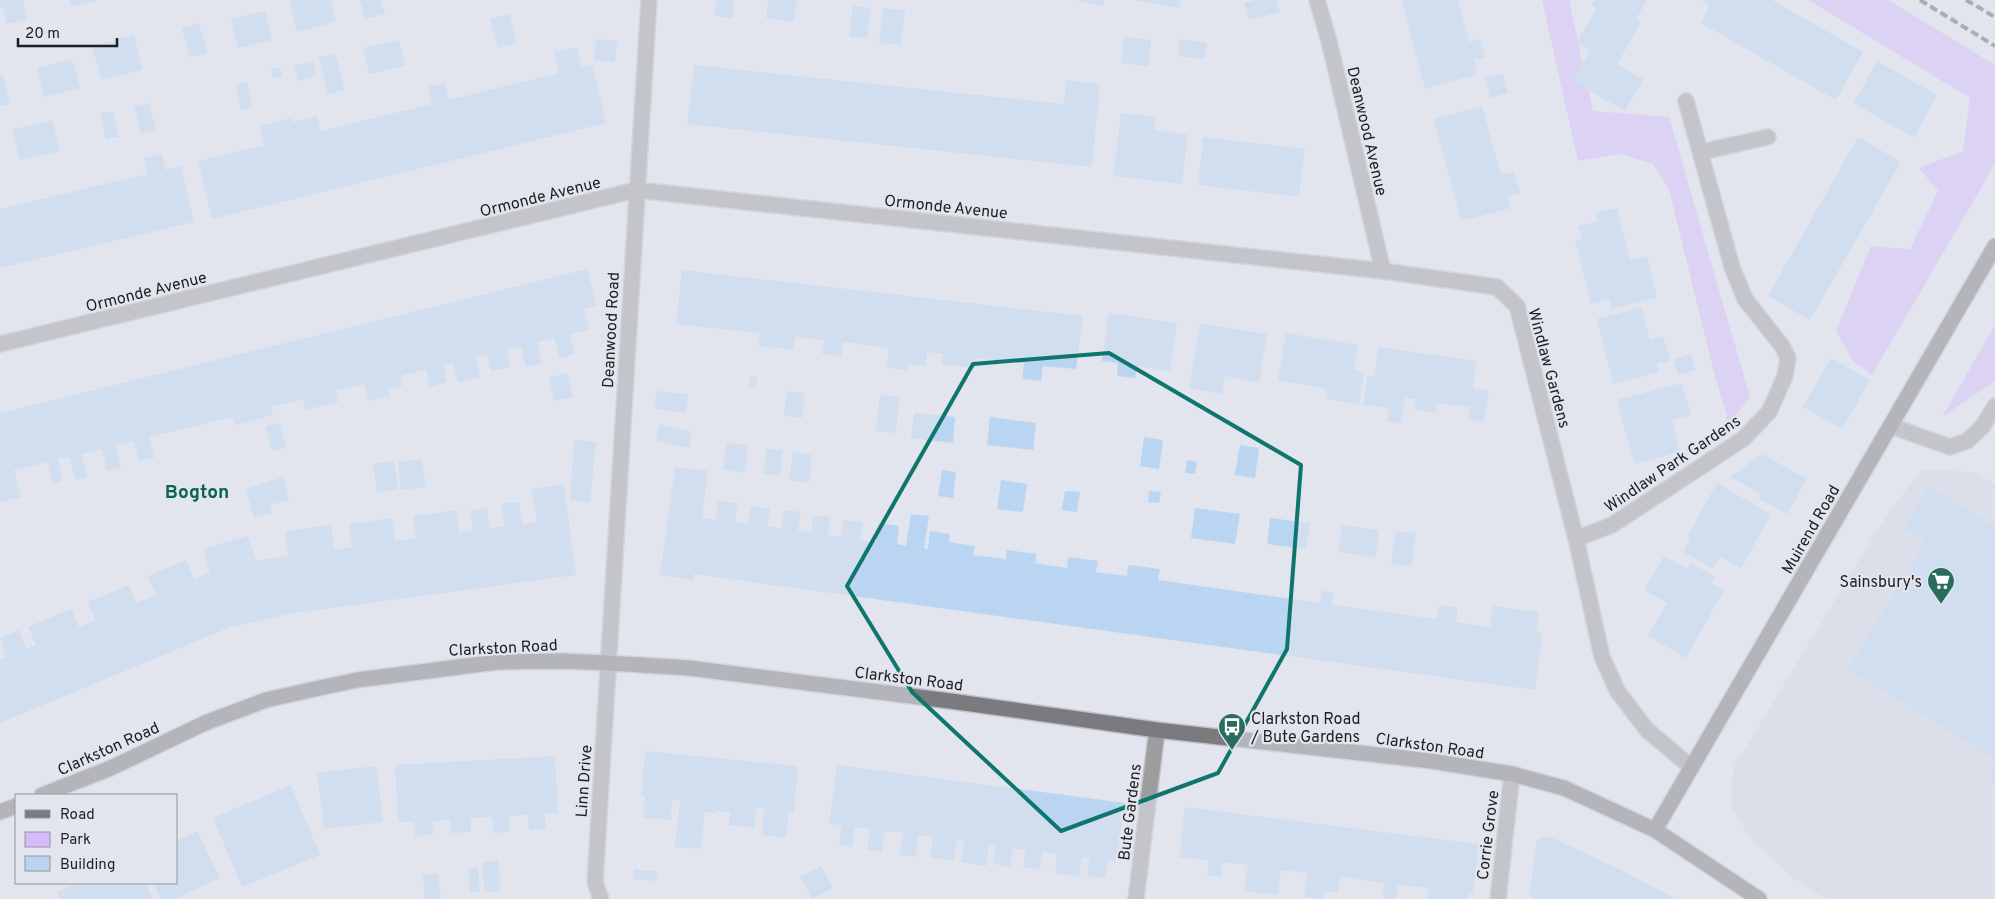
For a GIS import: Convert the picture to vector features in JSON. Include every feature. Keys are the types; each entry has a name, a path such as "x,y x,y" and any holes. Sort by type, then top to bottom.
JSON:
{"main road":[{"name":"Muirend Road","path":"1655,830 1995,246"},
{"name":"Clarkston Road","path":"45,794 111,768 205,723 266,700 357,680 498,662 562,661 608,663 689,668 950,701 1157,730 1412,759 1512,774 1564,788 1655,830 1759,899"},
{"path":"0,812 15,806"}],"street":[{"name":"Deanwood Road","path":"608,663 649,0"},
{"name":"Deanwood Avenue","path":"1317,0 1329,41 1383,271"},
{"name":"Windlaw Park Gardens","path":"1576,539 1612,525 1743,439 1769,412 1785,376 1788,358 1782,346 1745,299 1732,267 1686,102"},
{"path":"1701,152 1768,138"},
{"name":"Ormonde Avenue","path":"0,344 636,190 1098,240"},
{"name":"Windlaw Gardens","path":"1098,240 1383,271 1497,287 1517,306 1576,539 1602,657 1618,692 1647,730 1691,767"},
{"path":"1891,426 1927,437 1950,447 1967,441 1983,426 1995,406"},
{"name":"Linn Drive","path":"601,899 594,882 608,663"},
{"name":"Bute Gardens","path":"1136,899 1157,730"},
{"name":"Corrie Grove","path":"1498,899 1512,774"}],"highlighted area":[{"path":"1109,353 1301,465 1287,649 1218,773 1061,831 912,692 847,586 973,364"}],"shaded area":[{"path":"1922,469 1974,472 1995,484 1995,899 1826,899 1792,878 1749,837 1731,807 1733,768 1886,516"}],"green space":[{"path":"1542,0 1569,0 1593,111 1669,117 1750,397 1717,440 1727,416 1714,372 1669,190 1653,164 1620,154 1578,161"},
{"path":"1808,0 1888,0 1995,65 1995,164 1872,375 1853,361 1836,331 1871,246 1910,249 1938,191 1919,168 1963,151 1970,98"},
{"path":"1995,325 1995,381 1942,417"}],"building":[{"path":"0,0 23,0 27,19 7,24 2,6 0,7"},
{"path":"70,0 96,0 96,1 72,7"},
{"path":"331,0 336,22 297,32 289,1"},
{"path":"360,0 381,0 385,14 365,19"},
{"path":"717,0 734,0 732,18 715,16"},
{"path":"768,0 797,0 794,22 766,18"},
{"path":"1075,0 1104,0 1103,6"},
{"path":"1134,0 1180,0 1179,8"},
{"path":"1255,0 1277,0 1280,12 1249,20 1244,3"},
{"path":"1402,0 1458,0 1469,42 1480,39 1485,57 1474,60 1478,74 1425,89"},
{"path":"1594,0 1647,0 1636,19 1641,22 1617,64 1643,79 1625,111 1573,81 1590,50 1577,42 1597,8 1591,5"},
{"path":"1701,0 1772,0 1863,52 1836,100 1701,23 1710,5"},
{"path":"853,6 871,8 867,38 849,37"},
{"path":"883,8 905,10 901,45 879,43"},
{"path":"265,11 272,40 238,48 231,19"},
{"path":"510,14 517,43 498,48 490,19"},
{"path":"199,23 207,53 189,57 182,28"},
{"path":"134,35 142,70 101,80 92,46"},
{"path":"1124,37 1151,40 1148,66 1121,63"},
{"path":"596,39 617,41 615,62 594,60"},
{"path":"1180,39 1207,43 1205,59 1178,56"},
{"path":"399,40 405,66 369,74 363,48"},
{"path":"577,47 582,67 592,65 606,123 212,219 198,161 264,145 259,126 292,118 293,122 317,116 320,131 432,104 428,87 444,83 449,100 559,73 554,52"},
{"path":"335,53 345,90 328,94 319,58"},
{"path":"72,59 80,88 44,97 37,68"},
{"path":"313,61 316,76 298,81 294,66"},
{"path":"1877,61 1937,95 1914,138 1854,103"},
{"path":"694,65 1064,104 1066,80 1100,84 1092,167 687,124"},
{"path":"280,67 282,76 273,78 271,69"},
{"path":"1503,74 1508,93 1490,98 1485,78"},
{"path":"0,75 3,75 10,104 0,106"},
{"path":"247,82 253,107 241,110 236,84"},
{"path":"149,103 156,130 141,134 134,106"},
{"path":"1482,106 1501,175 1514,172 1520,193 1507,196 1510,208 1461,221 1434,119"},
{"path":"113,111 119,137 106,139 100,114"},
{"path":"1121,113 1155,117 1154,130 1188,135 1182,184 1113,176"},
{"path":"52,120 60,151 20,160 12,130"},
{"path":"1203,137 1305,149 1299,197 1198,185"},
{"path":"1858,137 1901,162 1810,320 1768,296"},
{"path":"162,154 166,170 181,166 194,222 0,268 0,209 148,174 144,158"},
{"path":"1617,208 1630,260 1647,256 1657,297 1612,309 1609,299 1591,304 1575,241 1582,240 1578,226 1598,221 1595,213"},
{"path":"587,269 597,306 584,309 589,330 570,334 574,354 560,358 554,338 537,342 542,363 526,367 521,346 507,350 511,367 491,371 487,355 475,357 480,377 458,382 453,363 443,365 447,382 430,387 426,369 400,376 402,386 388,389 390,396 368,401 364,384 336,391 338,402 305,410 304,399 271,407 273,415 235,425 233,417 149,437 154,458 139,461 134,441 116,445 121,467 107,471 102,449 81,454 87,477 75,480 70,457 58,459 63,481 53,484 48,462 14,470 21,497 0,502 0,413"},
{"path":"682,270 1083,316 1076,369 1043,366 1041,381 1022,379 1024,363 976,358 975,368 942,364 943,354 927,352 926,366 908,364 907,370 887,368 889,348 843,342 841,356 822,354 824,340 795,337 793,350 759,346 760,333 676,324"},
{"path":"1642,307 1650,340 1663,336 1670,361 1657,364 1659,372 1613,384 1597,319"},
{"path":"1109,313 1177,323 1170,371 1137,366 1135,378 1117,376 1118,363 1102,361"},
{"path":"1200,323 1267,334 1259,382 1225,376 1222,394 1189,388"},
{"path":"1286,333 1358,345 1354,370 1364,372 1359,404 1326,399 1327,389 1278,380"},
{"path":"1379,347 1477,361 1473,388 1489,391 1484,422 1468,419 1470,407 1437,403 1436,413 1414,409 1415,399 1405,398 1401,424 1387,422 1389,408 1363,405 1367,376 1374,376"},
{"path":"1691,354 1696,370 1678,375 1674,359"},
{"path":"1831,358 1870,380 1842,429 1803,407"},
{"path":"568,373 573,397 554,401 549,377"},
{"path":"751,376 757,377 756,387 749,386"},
{"path":"1682,383 1691,415 1672,420 1680,452 1634,464 1617,400"},
{"path":"656,391 688,394 686,413 655,409"},
{"path":"787,391 805,393 802,418 784,416"},
{"path":"880,395 899,397 896,433 876,431"},
{"path":"914,413 955,417 953,443 911,438"},
{"path":"990,417 1036,423 1033,450 987,445"},
{"path":"280,423 286,448 272,451 266,426"},
{"path":"660,424 692,432 689,448 656,441"},
{"path":"1144,437 1163,440 1159,469 1140,466"},
{"path":"574,440 596,442 590,503 570,500"},
{"path":"727,443 748,445 745,473 723,470"},
{"path":"1240,445 1259,448 1255,478 1235,475"},
{"path":"766,449 782,450 780,476 763,474"},
{"path":"793,452 812,455 809,483 789,480"},
{"path":"1762,454 1807,479 1787,514 1759,499 1762,494 1730,477"},
{"path":"422,459 426,487 401,490 398,462"},
{"path":"1187,460 1197,462 1195,474 1185,473"},
{"path":"394,461 398,489 377,492 373,464"},
{"path":"675,467 708,471 702,518 716,520 718,501 738,503 735,522 748,524 751,506 770,509 767,527 781,529 784,510 801,512 798,531 811,532 813,515 830,517 828,535 841,537 843,520 863,523 860,540 876,542 878,523 899,526 897,544 906,546 911,514 929,516 924,548 928,549 930,531 950,534 949,542 975,546 973,555 1006,559 1007,550 1037,554 1035,563 1067,568 1068,557 1098,561 1096,572 1127,576 1128,565 1160,569 1158,580 1320,603 1322,591 1334,592 1332,605 1437,619 1439,605 1458,608 1456,622 1490,627 1493,606 1539,612 1536,632 1542,633 1535,690 694,574 693,580 660,575"},
{"path":"942,470 956,472 953,498 938,496"},
{"path":"283,477 289,500 270,505 272,513 254,518 246,489"},
{"path":"1001,480 1027,484 1023,512 997,509"},
{"path":"1717,483 1771,514 1741,568 1720,557 1713,569 1683,552 1690,539 1687,537"},
{"path":"564,484 576,575 288,614 228,628 0,723 0,660 6,657 0,638 19,630 26,649 36,645 28,627 71,609 79,627 95,620 88,602 129,585 136,603 156,595 148,576 186,560 194,579 210,572 203,549 248,536 256,561 288,556 285,531 331,525 334,550 352,547 349,524 392,518 395,541 416,538 413,516 457,510 459,532 473,531 470,511 487,508 490,529 505,526 501,504 519,502 522,524 537,522 532,489"},
{"name":"Sainsbury's","path":"1929,486 1995,527 1995,759 1848,669 1926,541 1904,528"},
{"path":"1065,491 1080,492 1077,512 1062,510"},
{"path":"1149,491 1161,492 1159,503 1148,502"},
{"path":"1195,508 1240,514 1235,544 1191,538"},
{"path":"1270,518 1310,523 1306,549 1267,544"},
{"path":"1342,525 1379,530 1376,557 1338,552"},
{"path":"1396,531 1416,533 1412,566 1391,564"},
{"path":"1664,556 1687,569 1690,562 1715,577 1711,583 1724,590 1686,658 1648,636 1667,603 1644,590"},
{"path":"645,751 798,766 794,811 789,811 786,838 762,835 764,808 756,807 754,828 729,825 730,812 705,812 701,849 675,847 680,800 672,799 671,820 643,818 645,797 641,796"},
{"path":"555,756 558,813 545,814 546,829 529,830 528,815 509,816 510,832 493,833 492,817 471,818 471,832 451,833 450,820 432,821 433,834 415,836 414,822 398,822 395,765"},
{"path":"837,765 1125,803 1116,862 1108,860 1105,878 1087,876 1090,858 1082,857 1079,877 1055,873 1057,854 1043,852 1040,869 1023,867 1026,850 1013,848 1010,867 993,864 996,846 989,845 986,866 961,862 964,842 957,840 954,861 930,858 933,837 918,835 916,857 899,855 903,833 884,831 882,852 867,850 870,829 855,827 852,847 839,845 841,825 829,824"},
{"path":"376,766 383,822 324,829 317,773"},
{"path":"1995,766 1995,782 1988,778"},
{"path":"291,785 320,855 242,887 213,818"},
{"path":"1185,807 1479,844 1473,894 1469,893 1468,899 1427,899 1428,888 1398,885 1396,899 1383,899 1384,883 1340,877 1338,892 1324,891 1323,899 1304,897 1307,873 1281,870 1278,895 1244,891 1248,865 1223,862 1221,877 1207,875 1209,861 1179,857"},
{"path":"197,831 220,878 174,899 161,899 154,884 178,884 178,840"},
{"path":"1548,836 1621,870 1676,899 1535,899 1529,896 1537,840"},
{"path":"498,860 501,891 485,892 482,862"},
{"path":"821,866 833,888 812,899 800,877"},
{"path":"478,868 480,892 470,893 468,869"},
{"path":"634,869 658,872 657,881 633,879"},
{"path":"438,873 441,899 425,899 423,875"},
{"path":"77,884 146,884 153,899 60,899 57,892"}],"railway":[{"path":"1920,0 1995,46"},
{"path":"1966,0 1995,17"}],"place":[{"name":"Sainsbury's","path":"1941,605"},
{"name":"Clarkston Road / Bute Gardens","path":"1232,751"}],"district":[{"name":"Bogton","path":"197,491"}]}
